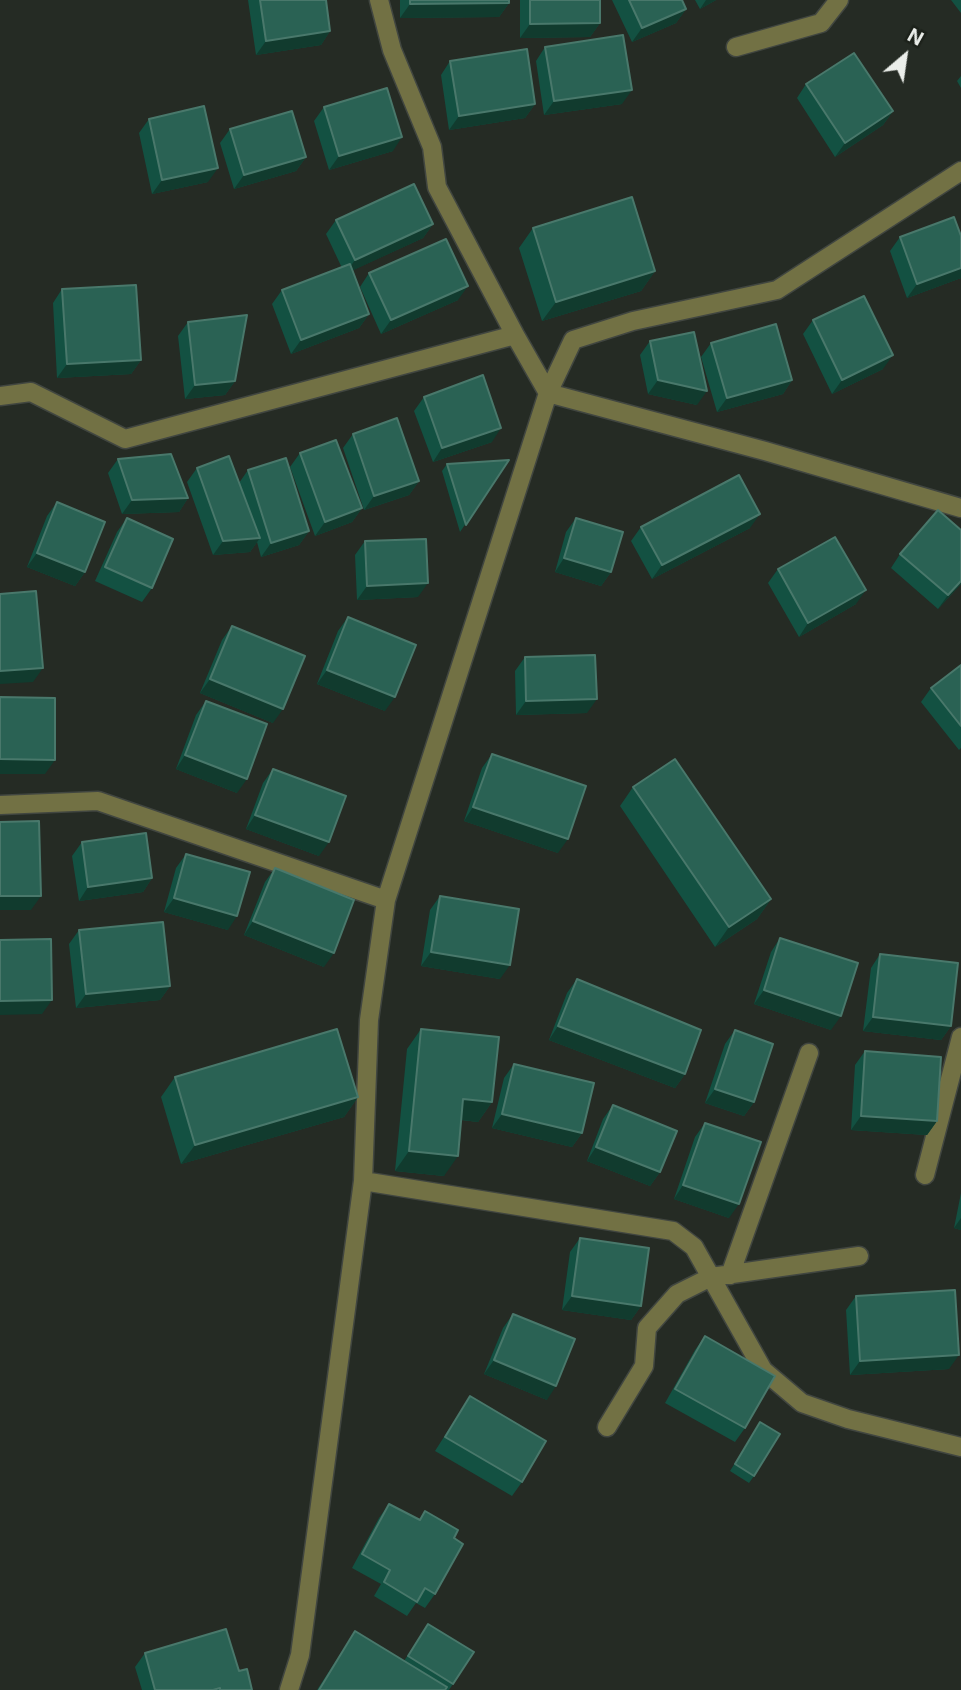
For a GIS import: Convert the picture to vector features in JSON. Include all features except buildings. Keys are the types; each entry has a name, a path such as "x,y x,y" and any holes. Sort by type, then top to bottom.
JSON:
{"street":[{"path":"379,0 392,50 432,147 437,187 548,393 765,451 961,508"},
{"path":"736,47 821,23 839,0"},
{"path":"289,1690 300,1655 363,1181 369,1020 386,900 548,393 573,340 633,321 777,290 961,171"},
{"path":"0,396 31,392 125,439 515,335"},
{"path":"0,805 98,801 386,900"},
{"path":"925,1175 961,1037"},
{"path":"730,1275 809,1053"},
{"path":"363,1181 673,1231 694,1247 763,1370 802,1403 848,1419 961,1447"},
{"path":"607,1427 644,1366 647,1328 677,1294 711,1277 859,1256"}]}
